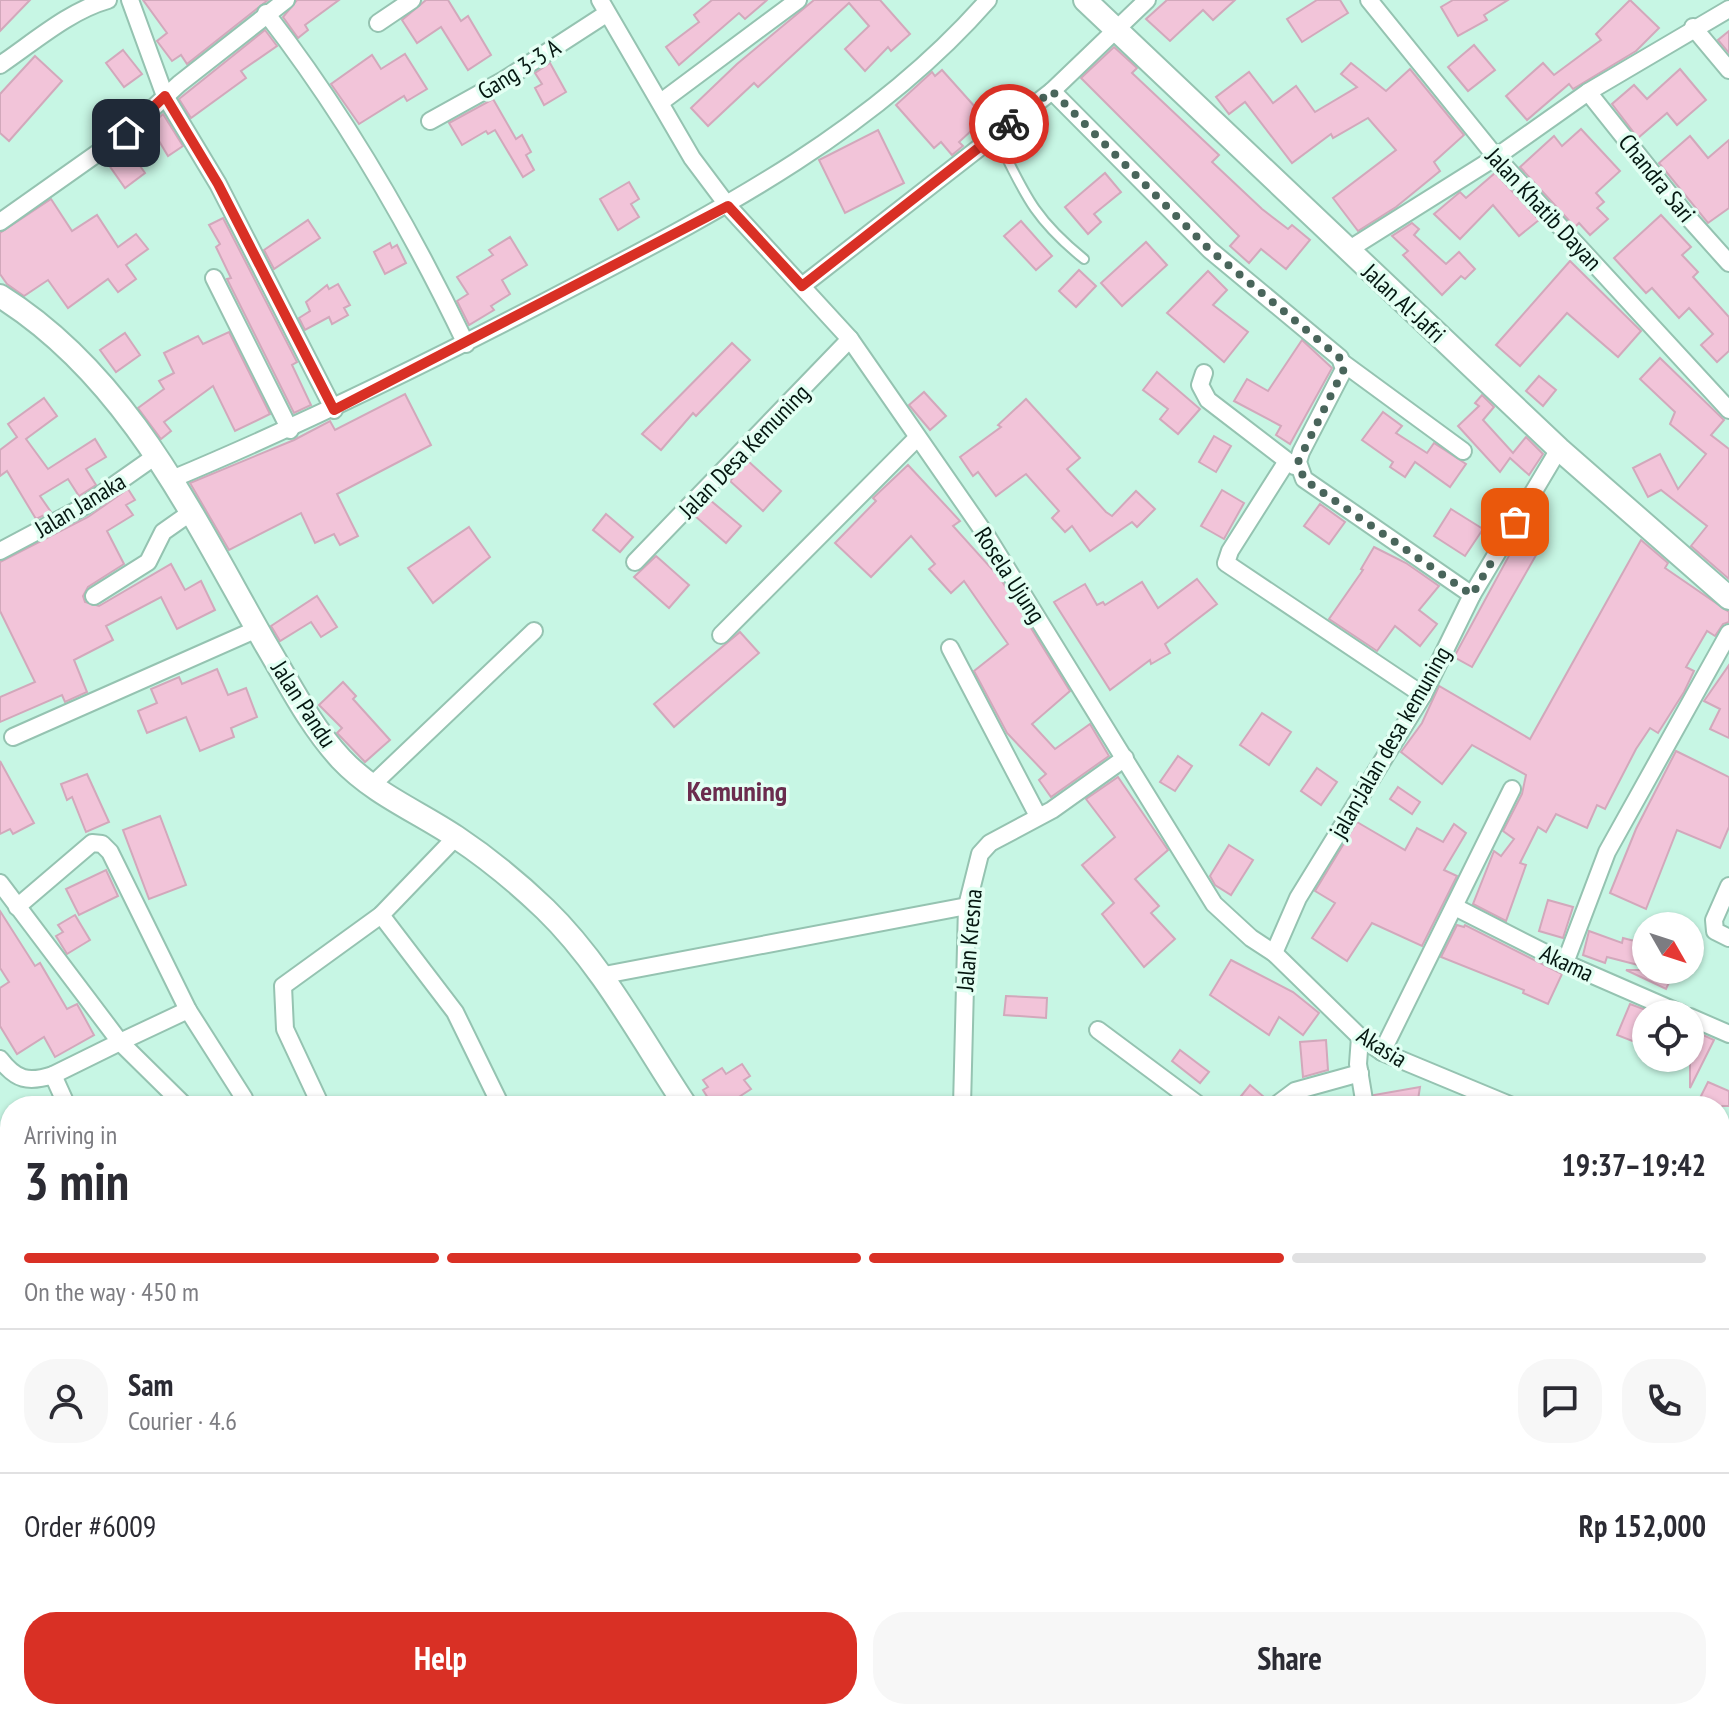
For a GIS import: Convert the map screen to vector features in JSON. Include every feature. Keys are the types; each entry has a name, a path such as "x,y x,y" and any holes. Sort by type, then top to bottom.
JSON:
{"street":[{"path":"0,65 70,18 108,0"},
{"path":"130,0 165,96 218,184 334,410"},
{"path":"0,222 126,133 165,96 286,0"},
{"path":"378,23 412,0"},
{"path":"661,102 798,0"},
{"path":"172,479 334,410 728,206 839,134 930,59 988,0"},
{"name":"Jalan Al-Jafri","path":"1085,0 1559,449 1729,598"},
{"path":"802,286 1052,91 1147,0"},
{"name":"Jalan Khatib Dayan","path":"1369,0 1496,157 1729,410"},
{"name":"Rosela Ujung","path":"603,7 692,158 728,206 850,339 916,439 988,538 1214,904 1274,953"},
{"name":"Gang 3-3 A","path":"430,121 504,80 603,7"},
{"path":"1348,250 1496,157 1588,92 1693,27 1729,9"},
{"path":"266,13 306,65 416,240 466,344"},
{"path":"1693,27 1729,70"},
{"path":"1052,91 1210,250 1343,363 1463,451"},
{"name":"Chandra Sari","path":"1588,92 1686,215 1729,263"},
{"path":"214,278 290,430"},
{"name":"Jalan Pandu","path":"0,296 71,353 129,415 172,479 307,718 342,760 371,786 456,837 545,909 581,949 679,1096"},
{"name":"Jalan Desa Kemuning","path":"635,562 850,339"},
{"path":"1343,363 1344,369 1293,466 1230,551 1226,563 1423,695"},
{"path":"1204,373 1200,385 1208,400 1293,466 1312,485 1472,595"},
{"path":"721,635 916,439"},
{"name":"jalan;Jalan desa kemuning","path":"1274,953 1298,898 1423,695 1472,595 1559,449"},
{"name":"Jalan Janaka","path":"0,551 83,507 157,455"},
{"path":"94,596 148,562 163,532 190,513"},
{"path":"13,737 257,629"},
{"path":"371,786 534,631"},
{"path":"1565,963 1607,852 1729,633"},
{"path":"950,648 1038,816"},
{"name":"Jalan Kresna","path":"962,1096 967,906 980,854 990,843 1038,816 1125,758"},
{"path":"1382,1052 1512,789"},
{"path":"316,1096 285,1029 283,986 381,915 456,837"},
{"path":"17,907 92,843 102,844 110,852 188,1010 243,1096"},
{"path":"0,883 120,1042 175,1096"},
{"path":"1729,886 1714,920 1715,931 1729,938"},
{"path":"599,976 967,906"},
{"name":"Akama","path":"1455,907 1565,963 1650,1000"},
{"path":"381,915 455,1012 496,1096"},
{"name":"Akasia","path":"1274,953 1360,1037 1382,1052 1488,1096"},
{"path":"0,1059 18,1078 26,1081 53,1075 188,1010"},
{"path":"1704,1023 1729,1034"},
{"path":"1098,1030 1187,1096"},
{"path":"1360,1037 1363,1096"},
{"path":"1288,1096 1295,1091 1360,1073"},
{"path":"53,1075 62,1096"}],"lane":[{"path":"995,135 1032,209 1044,225 1084,259"}],"building":[{"path":"0,0 30,0 0,31"},
{"path":"143,0 268,0 187,64 181,55 172,61 157,41 167,33"},
{"path":"297,0 339,0 305,25 308,30 298,38 283,17"},
{"path":"426,0 448,0 461,21 468,16 491,55 468,70 441,27 417,43 402,20"},
{"path":"712,0 767,0 745,19 739,13 679,65 666,47 699,22 694,15"},
{"path":"814,0 880,0 910,34 891,51 888,47 865,71 845,49 869,26 849,3 758,87 754,83 708,126 691,108 737,64"},
{"path":"1167,0 1235,0 1213,20 1203,10 1170,41 1146,19"},
{"path":"1317,0 1340,0 1348,13 1302,42 1287,19"},
{"path":"1453,0 1508,0 1484,15 1487,20 1458,36 1441,7"},
{"path":"1630,0 1659,28 1636,51 1573,89 1569,84 1527,120 1506,96 1543,63 1554,75 1601,40 1596,34"},
{"path":"265,30 277,46 241,71 246,78 191,118 179,99"},
{"path":"1729,31 1729,53 1718,40"},
{"path":"1474,45 1495,70 1468,91 1448,67"},
{"path":"1114,47 1137,68 1132,73 1219,155 1212,162 1262,209 1288,229 1292,225 1310,240 1286,269 1261,249 1249,263 1230,246 1239,236 1081,78"},
{"path":"123,50 142,74 124,87 106,63"},
{"path":"405,54 427,89 407,101 404,96 359,124 331,84 372,55 381,69"},
{"path":"35,56 62,81 9,141 0,133 0,94"},
{"path":"550,63 566,92 544,105 535,88 542,84 535,73"},
{"path":"1351,63 1386,91 1410,69 1464,135 1434,162 1440,171 1396,207 1358,231 1333,198 1396,150 1368,118 1333,138 1331,134 1292,163 1245,102 1229,114 1216,97 1249,72 1273,103 1296,86 1315,112 1357,87 1341,74"},
{"path":"1680,69 1706,100 1677,125 1667,113 1638,138 1612,104 1634,85 1647,99"},
{"path":"942,70 985,118 959,142 963,146 952,155 941,142 934,148 896,105 932,72 935,76"},
{"path":"1004,87 1017,104 992,124 979,107"},
{"path":"493,99 516,139 522,135 531,152 526,155 534,170 523,177 495,130 488,134 486,131 462,145 449,123"},
{"path":"163,114 183,146 168,156 150,126"},
{"path":"1581,129 1620,171 1596,193 1604,202 1597,208 1608,219 1590,235 1579,223 1575,227 1520,167 1554,136 1562,146"},
{"path":"878,130 904,183 845,213 819,160"},
{"path":"1690,136 1708,158 1729,140 1729,208 1708,223 1659,163"},
{"path":"126,146 145,173 125,188 106,161"},
{"path":"1105,173 1121,192 1094,214 1101,222 1088,234 1065,207"},
{"path":"1495,173 1539,220 1519,236 1493,205 1460,239 1434,214 1460,192 1466,198"},
{"path":"629,182 639,199 631,204 639,217 618,230 600,199"},
{"path":"51,199 72,231 97,215 118,247 136,234 148,249 126,265 136,279 118,292 108,279 68,308 48,280 24,296 7,284 0,274 0,233"},
{"path":"1661,215 1691,247 1682,255 1698,272 1693,277 1729,317 1729,351 1717,362 1701,345 1713,334 1689,308 1679,318 1652,288 1646,293 1614,258"},
{"path":"223,218 297,362 292,365 311,405 294,413 227,279 231,278 216,247 220,244 209,225"},
{"path":"308,220 320,238 274,269 264,250"},
{"path":"1021,221 1052,256 1036,270 1004,236"},
{"path":"1412,223 1419,229 1414,235 1446,264 1459,252 1475,269 1465,279 1461,276 1442,295 1403,255 1408,251 1392,236"},
{"path":"510,237 527,265 502,280 510,294 491,306 494,310 469,325 457,301 468,294 457,277 493,255 489,250"},
{"path":"1146,242 1167,265 1122,306 1101,283"},
{"path":"390,243 392,248 397,245 406,263 385,274 374,252"},
{"path":"1570,261 1641,331 1618,357 1567,313 1520,366 1496,345"},
{"path":"1079,270 1096,286 1076,307 1059,291"},
{"path":"1208,271 1227,290 1213,305 1248,332 1224,362 1167,313"},
{"path":"338,284 350,305 344,308 348,315 332,324 329,317 305,330 299,318 310,311 306,302 327,285 329,289"},
{"path":"229,332 270,414 235,431 213,386 164,422 171,431 161,439 138,408 164,389 159,381 174,373 164,353 198,336 203,344"},
{"path":"125,333 140,355 116,372 100,350"},
{"path":"1302,340 1332,368 1290,444 1276,435 1281,426 1234,401 1247,379 1268,391"},
{"path":"732,343 750,360 696,416 693,413 661,450 642,434"},
{"path":"1660,358 1724,420 1711,435 1729,449 1729,579 1691,546 1707,526 1661,490 1648,497 1633,468 1660,454 1678,489 1706,454 1670,424 1675,412 1640,379"},
{"path":"1157,372 1200,409 1178,434 1160,419 1168,409 1143,390"},
{"path":"1539,376 1556,390 1543,406 1526,391"},
{"path":"924,392 946,416 930,430 909,405"},
{"path":"405,394 431,445 337,494 358,536 340,545 334,534 315,543 301,513 229,550 190,483 294,440 330,421 335,430"},
{"path":"1482,395 1494,407 1483,420 1513,453 1526,437 1543,454 1529,475 1510,458 1500,472 1458,426 1479,406 1475,403"},
{"path":"44,398 57,416 26,439 48,469 95,439 106,457 86,469 96,485 79,496 68,479 40,496 51,512 36,519 7,471 0,476 0,450 17,437 8,424"},
{"path":"1026,399 1080,458 1067,469 1106,512 1112,516 1136,491 1155,509 1137,527 1132,522 1090,551 1072,526 1065,532 1052,518 1059,511 1026,474 996,496 978,472 973,476 960,457 1001,427 998,425"},
{"path":"1383,412 1402,426 1396,433 1427,453 1434,443 1466,464 1450,487 1415,462 1405,477 1390,467 1393,462 1362,440"},
{"path":"1214,436 1231,446 1216,472 1199,462"},
{"path":"748,461 781,491 763,511 730,481"},
{"path":"908,465 960,521 953,526 1000,578 1070,691 1032,724 1055,749 1090,724 1109,756 1051,797 1039,780 1046,774 1007,733 974,671 1008,644 964,581 951,593 929,569 935,564 911,536 871,577 835,543 876,501 873,498"},
{"path":"128,489 135,500 126,505 133,515 107,531 124,564 88,587 83,596 85,602 99,606 171,564 185,590 201,581 215,610 177,629 161,597 106,626 113,640 74,660 87,692 65,702 62,695 0,722 0,697 35,682 0,611 0,562 88,517"},
{"path":"1222,490 1244,503 1224,539 1201,526"},
{"path":"710,500 741,526 726,543 695,516"},
{"path":"1320,504 1345,522 1329,544 1304,526"},
{"path":"1451,509 1483,529 1465,556 1434,536"},
{"path":"606,514 633,537 620,552 593,530"},
{"path":"469,527 490,557 433,603 408,568"},
{"path":"1518,539 1539,550 1472,667 1454,657"},
{"path":"1641,540 1668,563 1665,568 1729,612 1729,622 1723,624 1715,636 1707,631 1686,667 1694,671 1684,692 1658,733 1650,728 1605,809 1597,805 1587,828 1556,814 1546,832 1538,827 1520,863 1526,865 1506,921 1473,904 1494,851 1501,856 1514,839 1503,831 1522,794 1526,775 1472,745 1442,784 1401,752 1422,723 1439,686 1530,739"},
{"path":"1374,547 1406,563 1439,586 1419,610 1437,624 1420,646 1395,626 1377,651 1329,619 1363,570"},
{"path":"656,556 689,585 669,608 634,577"},
{"path":"1197,579 1217,604 1165,644 1170,653 1151,664 1150,660 1110,690 1054,602 1085,584 1097,605 1103,602 1105,605 1142,582 1158,608"},
{"path":"317,596 337,627 321,637 311,622 280,641 271,626"},
{"path":"740,632 759,653 674,727 654,704"},
{"path":"1729,665 1729,738 1710,729 1720,709 1704,701"},
{"path":"217,669 228,695 246,688 257,717 231,728 234,737 200,751 186,717 147,733 138,711 157,703 151,689 179,677 182,684"},
{"path":"343,682 356,696 353,699 390,740 365,762 337,733 342,728 319,705"},
{"path":"1262,713 1291,732 1269,765 1240,745"},
{"path":"1676,751 1729,777 1729,827 1720,848 1677,830 1646,909 1610,893 1636,829"},
{"path":"1178,756 1192,766 1175,791 1160,782"},
{"path":"0,761 34,823 13,834 10,829 0,834"},
{"path":"1317,768 1337,782 1321,805 1301,791"},
{"path":"87,774 109,822 86,832 72,797 67,800 61,784"},
{"path":"1118,777 1168,850 1135,879 1159,906 1151,913 1175,939 1144,967 1102,914 1114,903 1082,865 1115,837 1086,799"},
{"path":"1398,787 1420,802 1412,814 1390,799"},
{"path":"160,816 186,885 149,899 123,830"},
{"path":"1357,822 1405,850 1417,828 1443,842 1454,824 1466,833 1444,870 1457,876 1422,946 1372,923 1347,961 1312,938 1335,903 1315,891"},
{"path":"1229,845 1253,860 1231,895 1215,885 1210,876"},
{"path":"106,870 118,896 79,915 66,889"},
{"path":"1548,900 1573,907 1563,938 1539,931"},
{"path":"0,911 35,966 40,963 67,1009 77,1004 94,1035 55,1057 44,1037 17,1054 0,1026 0,988 9,982 0,968"},
{"path":"75,915 90,940 67,954 56,936 63,932 58,925"},
{"path":"1457,925 1465,925 1562,974 1548,1004 1523,993 1524,990 1441,957"},
{"path":"1589,931 1622,943 1623,938 1632,940 1632,963 1607,957 1605,963 1583,955"},
{"path":"1231,960 1293,992 1319,1013 1303,1035 1279,1017 1269,1035 1210,995"},
{"path":"1006,996 1047,998 1046,1018 1004,1015"},
{"path":"1630,1004 1632,1005 1632,1041 1617,1035"},
{"path":"1704,1035 1714,1040 1704,1060"},
{"path":"1326,1040 1328,1070 1303,1077 1300,1042"},
{"path":"1180,1050 1209,1072 1200,1083 1172,1061"},
{"path":"742,1064 750,1076 744,1080 751,1089 740,1096 707,1096 703,1090 708,1087 703,1080 722,1068 726,1074"},
{"path":"1690,1072 1698,1072 1690,1088"},
{"path":"1708,1082 1729,1091 1729,1096 1701,1096"},
{"path":"1250,1085 1263,1096 1241,1096"},
{"path":"1420,1087 1419,1096 1374,1095"}],"waterway":[{"path":"215,1720 236,1720"}],"way so far":[{"path":"1009,124 1052,91 1210,250 1340,358 1344,369 1298,462 1304,479 1472,595 1515,522"}],"district":[{"name":"Kemuning","path":"737,790"}],"route":[{"path":"126,133 165,96 218,184 334,410 728,206 802,286 1009,124"}]}
